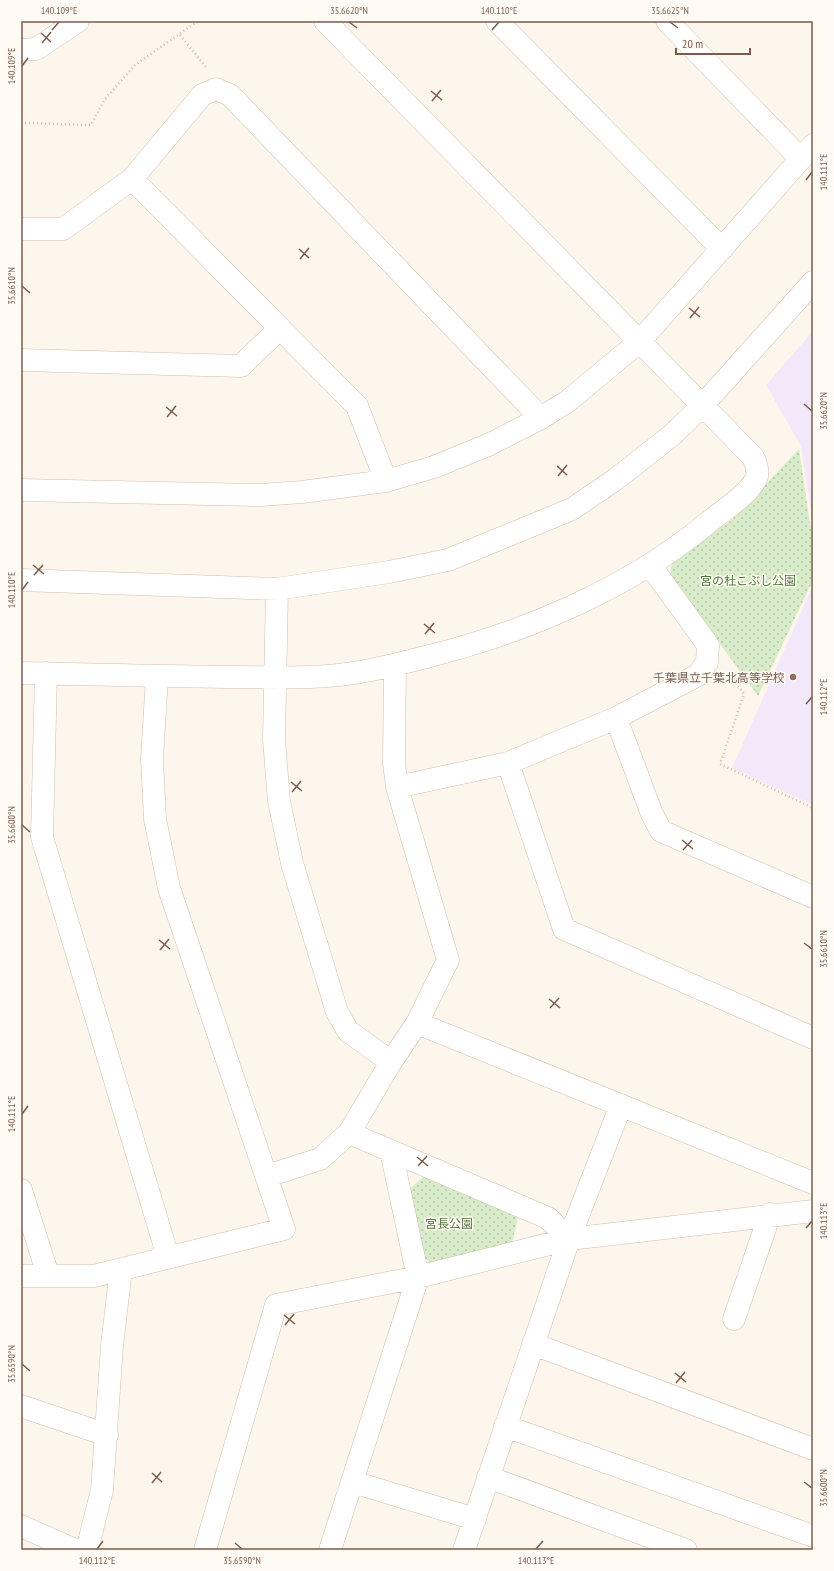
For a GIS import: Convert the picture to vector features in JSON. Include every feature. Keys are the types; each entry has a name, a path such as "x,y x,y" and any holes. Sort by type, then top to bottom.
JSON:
{"street":[{"path":"21,50 36,49 78,21"},
{"path":"21,673 157,677 277,677 338,675 395,665 459,649 527,627 589,598 650,565 703,527 751,487 756,477 757,467 753,457 325,21"},
{"path":"497,21 722,249"},
{"path":"21,490 260,495 302,492 386,482 434,467 474,450 541,418 568,401 640,341 807,152 667,21"},
{"path":"21,229 63,229 132,179 202,95 216,89 230,95 541,418"},
{"path":"132,179 357,406 386,482"},
{"path":"21,580 277,588 382,573 448,560 572,509 616,479 672,435 702,406 813,282"},
{"path":"21,360 241,366 280,328"},
{"path":"396,787 508,763 616,718 698,674 708,662 708,645 650,565"},
{"path":"277,588 277,677 274,740 279,801 292,863 337,1012 348,1031 391,1062"},
{"path":"268,1176 320,1159 349,1133 391,1062 417,1023 448,960 396,787 394,763 395,665"},
{"path":"46,673 42,837 168,1257"},
{"path":"21,1276 94,1276 284,1229 268,1176 169,888 155,819 152,759 157,677"},
{"path":"616,718 652,814 661,831 813,897"},
{"path":"508,763 564,929 813,1038"},
{"path":"417,1023 813,1183"},
{"path":"464,1550 569,1239 621,1105"},
{"path":"349,1133 548,1218 569,1239"},
{"path":"330,1550 418,1277 391,1151"},
{"path":"21,1190 48,1275"},
{"path":"205,1550 276,1305 418,1277 569,1239 813,1210"},
{"path":"734,1319 770,1214"},
{"path":"87,1550 102,1490 112,1346 121,1269"},
{"path":"533,1344 813,1449"},
{"path":"21,1406 107,1435"},
{"path":"505,1426 813,1536"},
{"path":"488,1477 686,1550"},
{"path":"353,1482 475,1519"},
{"path":"21,1526 75,1550"}],"path":[{"path":"21,123 91,125 106,100 135,65 198,21"},
{"path":"180,35 230,95"},
{"path":"708,645 744,694 720,764 813,808"}],"shaded area":[{"path":"813,331 813,524 801,446 766,385"},
{"name":"千葉県立千葉北高等学校","path":"813,585 813,805 732,768"}],"green space":[{"name":"宮の杜こぶし公園","path":"799,449 813,544 813,580 758,696 670,575 672,560 732,520"},
{"name":"宮長公園","path":"424,1176 519,1212 512,1244 433,1264 421,1256 407,1192"}],"place":[{"name":"千葉県立千葉北高等学校","path":"793,677"}]}
